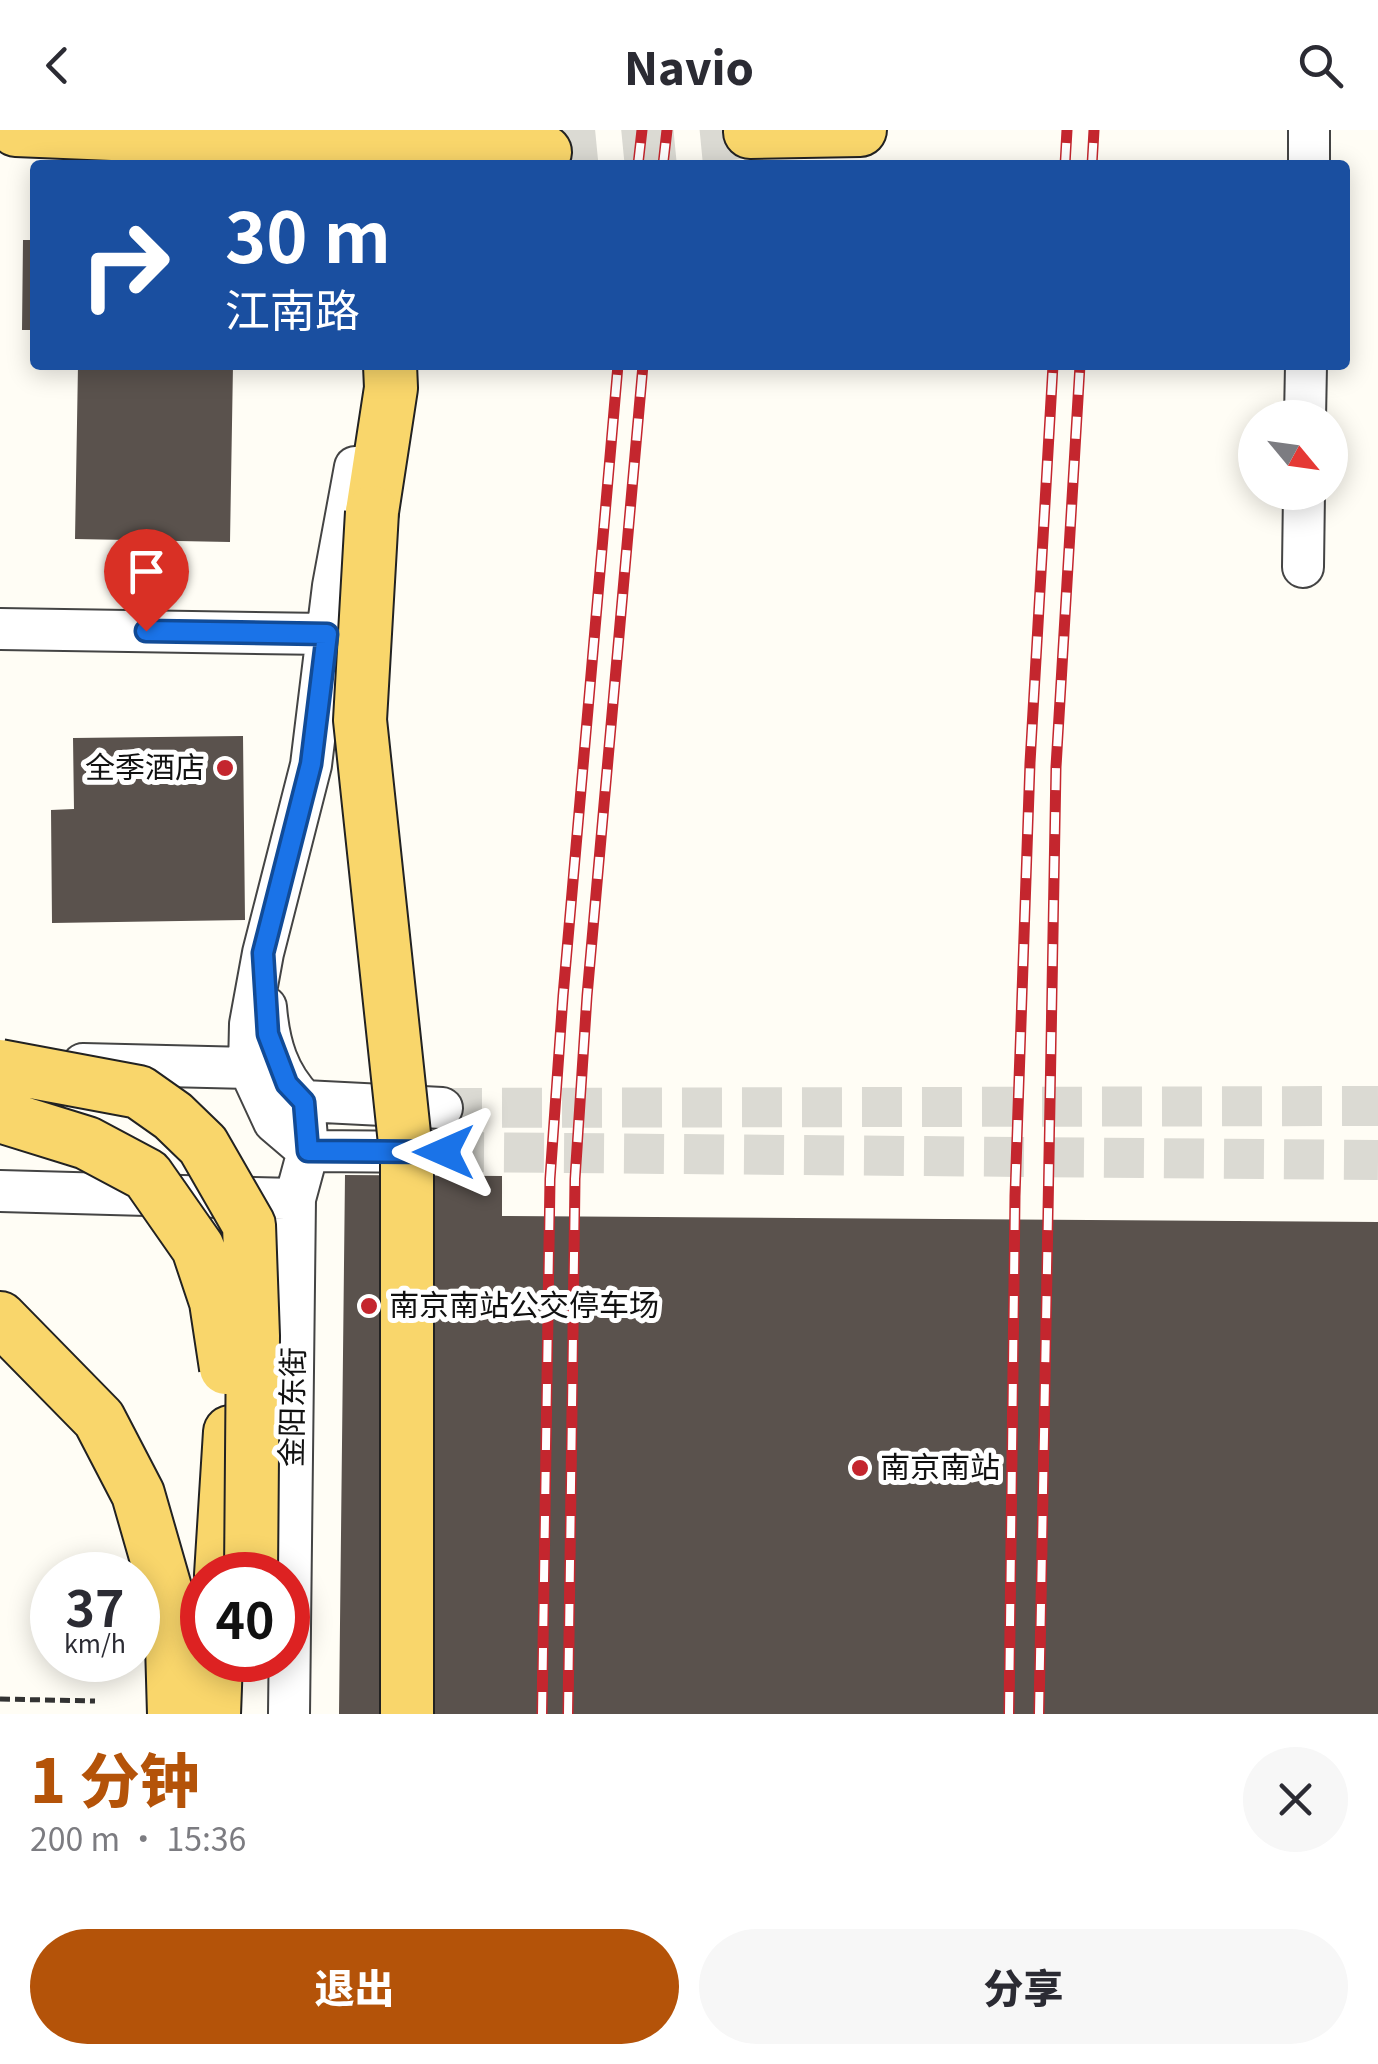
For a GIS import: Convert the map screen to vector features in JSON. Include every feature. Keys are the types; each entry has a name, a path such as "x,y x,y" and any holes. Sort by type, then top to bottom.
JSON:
{"main road":[{"path":"16,130 545,152"},
{"path":"750,132 860,130"},
{"path":"390,370 391,388 372,512 360,720 407,1162 407,1714"},
{"path":"0,1064 140,1092 203,1145 249,1225 251,1552"},
{"path":"0,1116 87,1143 147,1175 198,1248 216,1302 232,1404 222,1552"},
{"path":"0,1318 99,1419 138,1494 171,1608 174,1714"},
{"path":"214,1714 215,1682"},
{"path":"250,1682 250,1714"}],"street":[{"path":"1309,130 1309,160"},
{"path":"373,370 333,586 311,764 263,953 250,1024 263,1061 274,1122 308,1151 444,1152"},
{"path":"1305,400 1306,370"},
{"path":"1303,567 1304,510"},
{"path":"0,628 327,634"},
{"path":"0,1064 263,1061 304,1102 442,1108"},
{"name":"金阳东街","path":"289,1714 295,1199 308,1151 304,1102"},
{"path":"0,1191 295,1199"}],"path":[{"path":"0,1699 95,1701"}],"building":[{"path":"23,240 30,240 30,330 22,330"},
{"path":"78,370 233,370 230,542 75,539"},
{"path":"243,736 245,920 52,923 51,810 74,809 73,738"},
{"name":"南京南站","path":"345,1175 502,1176 502,1216 1378,1222 1378,1714 339,1714"}],"tunnel":[{"path":"545,152 750,132"},
{"path":"442,1108 1378,1106"},
{"path":"444,1152 1378,1160"}],"railway":[{"path":"639,160 642,130"},
{"path":"664,160 667,130"},
{"path":"1065,160 1067,130"},
{"path":"1092,160 1094,130"},
{"path":"542,1714 550,1179 618,370"},
{"path":"568,1714 575,1179 587,996 643,370"},
{"path":"1009,1714 1015,1196 1030,763 1053,370"},
{"path":"1039,1714 1056,767 1080,370"}],"place":[{"name":"全季酒店","path":"225,768"},
{"name":"南京南站公交停车场","path":"369,1306"},
{"name":"南京南站","path":"860,1468"}],"route":[{"path":"146,631 327,634 311,764 263,953 268,1034 287,1084 304,1102 308,1151 444,1152"}]}
